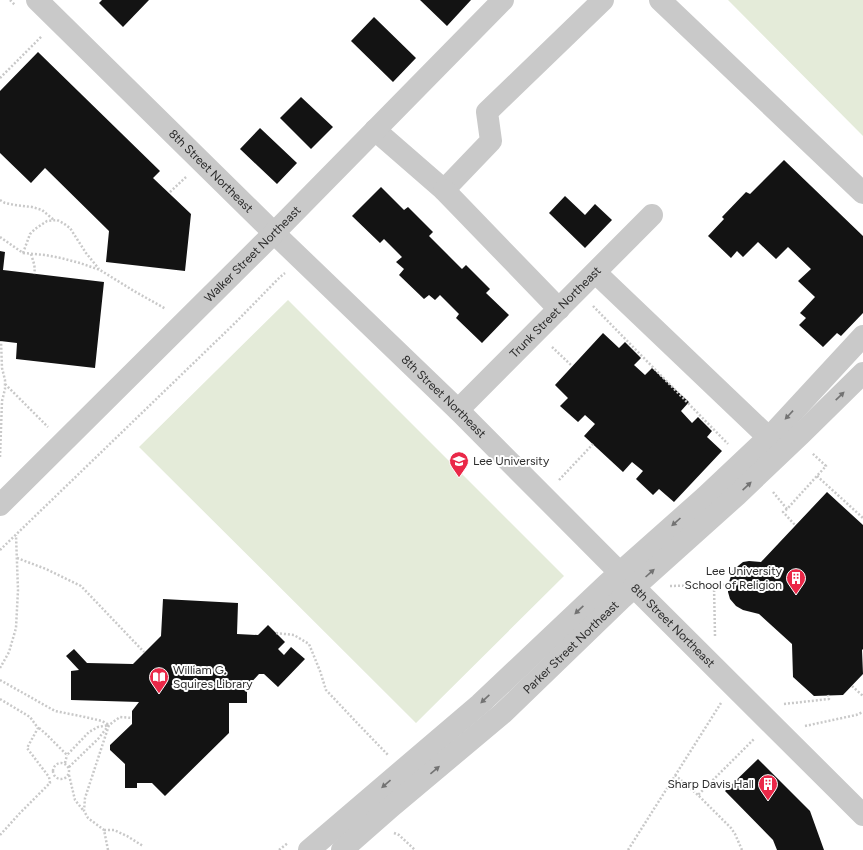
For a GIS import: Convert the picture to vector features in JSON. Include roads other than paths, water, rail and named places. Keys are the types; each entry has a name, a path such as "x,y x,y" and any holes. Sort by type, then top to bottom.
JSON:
{"street":[{"name":"Walker Street Northeast","path":"0,505 274,233 503,0"},
{"path":"444,190 491,141 487,112 603,0"},
{"path":"660,0 863,193"},
{"name":"8th Street Northeast","path":"28,5 274,233 458,410 863,815"},
{"path":"375,130 444,190 559,309"},
{"name":"Trunk Street Northeast","path":"458,410 596,273 652,215"},
{"path":"596,273 768,437"},
{"path":"751,467 768,437 863,336"},
{"name":"Parker Street Northeast","path":"342,850 503,713 705,496 751,467 844,392 863,373"},
{"name":"Parker Street Northeast","path":"309,850 627,580 737,495 751,467"}],"place":[{"name":"Lee University","path":"459,478"},
{"name":"Lee University School of Religion","path":"796,595"},
{"name":"William G. Squires Library","path":"159,694"},
{"name":"Sharp Davis Hall","path":"768,801"}]}
